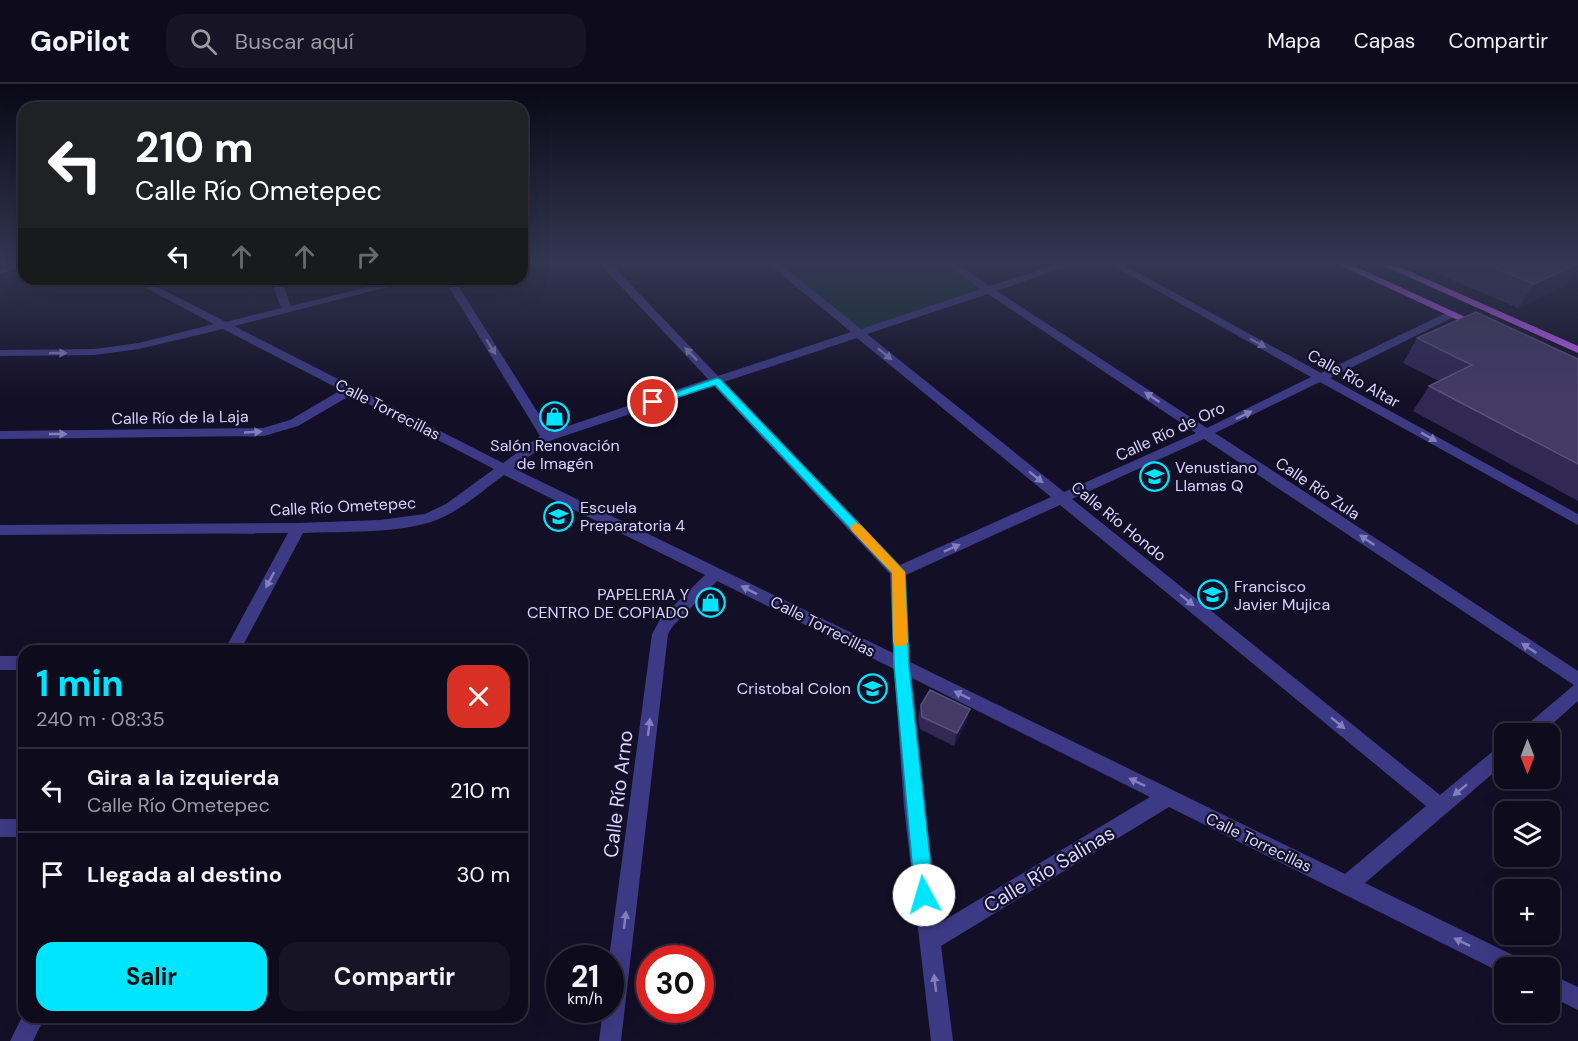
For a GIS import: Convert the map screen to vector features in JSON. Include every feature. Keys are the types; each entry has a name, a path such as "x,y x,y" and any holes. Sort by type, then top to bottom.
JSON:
{"main road":[{"path":"1440,309 1494,333"},
{"path":"1485,309 1578,350"}],"street":[{"name":"Calle Torrecillas","path":"195,309 504,469 1494,958"},
{"path":"0,353 71,353 117,350 292,309"},
{"path":"467,309 547,437"},
{"path":"648,309 898,572 901,666 929,941 942,1041"},
{"name":"Calle Río Hondo","path":"830,309 1440,806"},
{"name":"Calle Río Ometepec","path":"0,530 298,528 380,525 428,518 451,507 547,437 934,309"},
{"name":"Calle Río Zula","path":"1018,309 1578,680"},
{"name":"Calle Río Altar","path":"1195,309 1578,520"},
{"name":"Calle Río de Oro","path":"898,572 1206,433 1452,314"},
{"name":"Calle Río de la Laja","path":"0,435 264,432 294,423 351,390"},
{"path":"235,645 298,528"},
{"name":"Calle Río Arno","path":"610,1041 660,634 667,622 716,573"},
{"path":"0,663 18,663"},
{"path":"1541,723 1578,691"},
{"path":"1347,885 1494,761"},
{"name":"Calle Río Salinas","path":"929,941 1168,797"},
{"path":"0,828 18,828"},
{"path":"1560,990 1578,999"},
{"path":"21,1041 31,1023"}],"green space":[{"path":"834,309 924,309 861,330"}],"building":[{"path":"1476,312 1578,359 1578,464 1429,386 1472,365 1417,338"},
{"path":"930,690 970,709 957,733 922,717 921,705"}],"slow traffic":[{"path":"856,528 898,572 900,642"}],"place":[{"name":"Salón Renovación de Imagén","path":"555,417"},
{"name":"Venustiano Llamas Q","path":"1154,476"},
{"name":"Escuela Preparatoria 4","path":"559,516"},
{"name":"Francisco Javier Mujica","path":"1213,595"},
{"name":"PAPELERIA Y CENTRO DE COPIADO","path":"710,603"},
{"name":"Cristobal Colon","path":"872,688"}],"route":[{"path":"653,402 717,381 898,572 901,666 924,895"}]}
